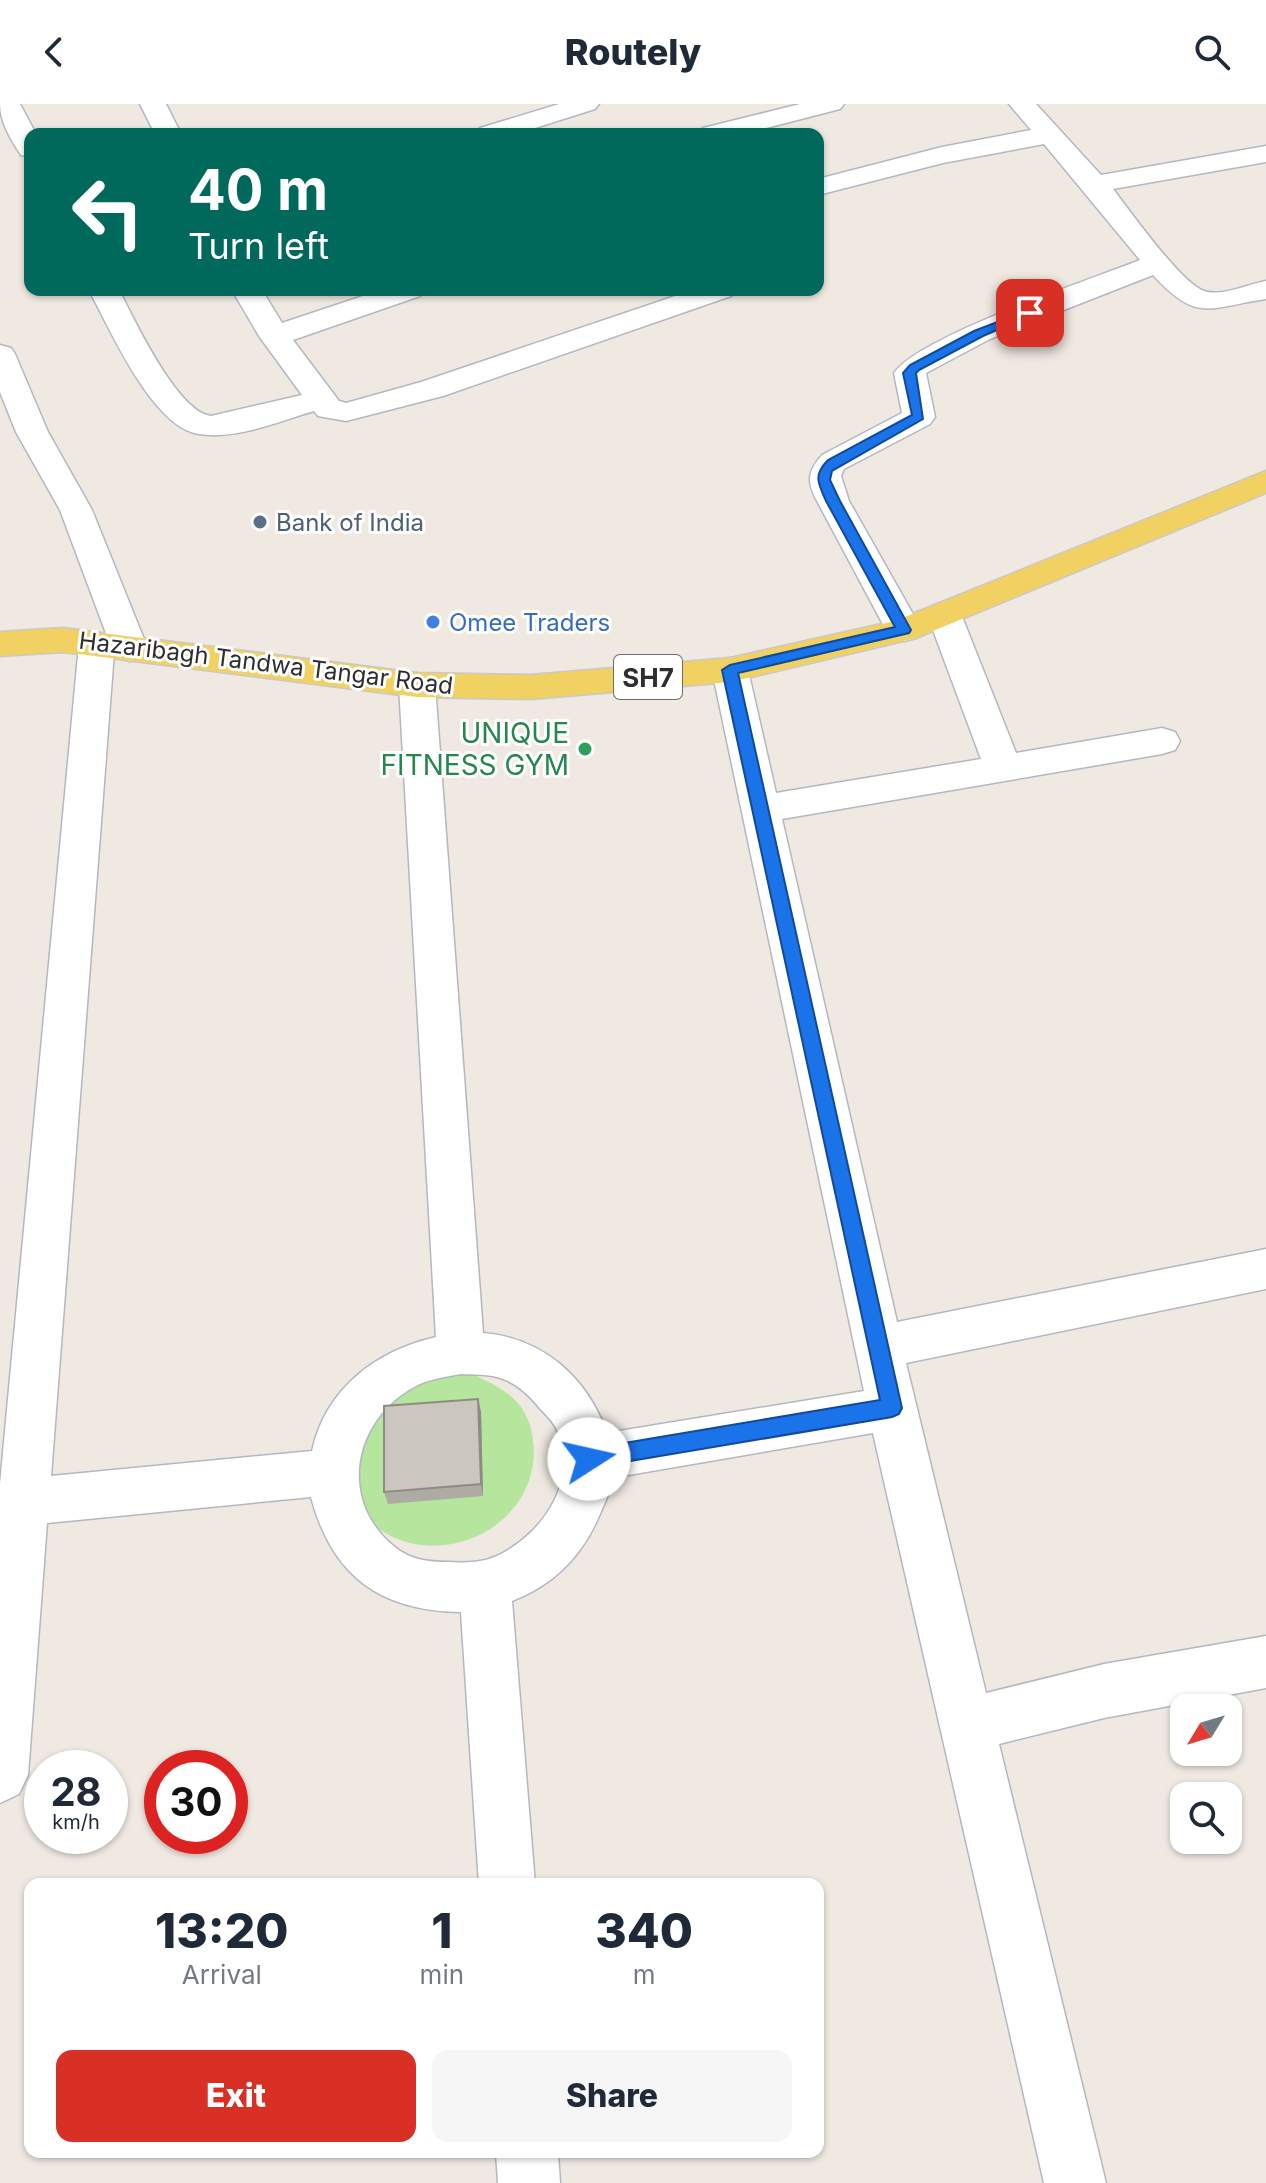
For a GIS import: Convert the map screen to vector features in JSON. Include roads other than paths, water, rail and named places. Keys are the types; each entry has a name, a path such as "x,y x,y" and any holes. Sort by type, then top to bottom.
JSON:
{"main road":[{"name":"Hazaribagh Tandwa Tangar Road","path":"0,644 63,640 417,685 531,687 730,670 904,630 1266,481"}],"street":[{"path":"7,104 24,137"},
{"path":"153,104 165,128"},
{"path":"508,128 586,104"},
{"path":"736,128 831,104"},
{"path":"1022,104 1191,296 1199,300 1266,290"},
{"path":"824,185 942,155 1049,135"},
{"path":"1095,184 1266,154"},
{"path":"904,630 833,501 823,480 825,470 833,462 919,417 909,373 915,367 979,333 1159,263"},
{"path":"107,296 145,365 182,416 191,423 202,426 225,423 321,400"},
{"path":"251,296 274,336 321,400 329,409 346,412 418,393 703,296"},
{"path":"274,336 392,296"},
{"path":"0,354 32,432 76,510 114,647 25,1502 0,1775"},
{"path":"944,614 1004,769"},
{"path":"730,670 892,1408 1075,2183"},
{"path":"417,685 461,1353"},
{"path":"762,809 1162,741"},
{"path":"879,1347 1266,1269"},
{"path":"461,1353 499,1356 533,1371 562,1393 581,1424 589,1459 586,1492 573,1524 550,1552 521,1574 485,1587 446,1590 408,1583 376,1564 351,1538 336,1507 333,1472 341,1435 360,1403 389,1377 423,1360 461,1353"},
{"path":"589,1459 892,1408"},
{"path":"25,1502 333,1472"},
{"path":"485,1587 507,1878"},
{"path":"967,1725 1104,1691 1266,1662"},
{"path":"527,2158 529,2183"}],"place":[{"name":"Bank of India","path":"260,522"},
{"name":"Omee Traders","path":"433,622"},
{"name":"UNIQUE FITNESS GYM","path":"585,749"}]}
